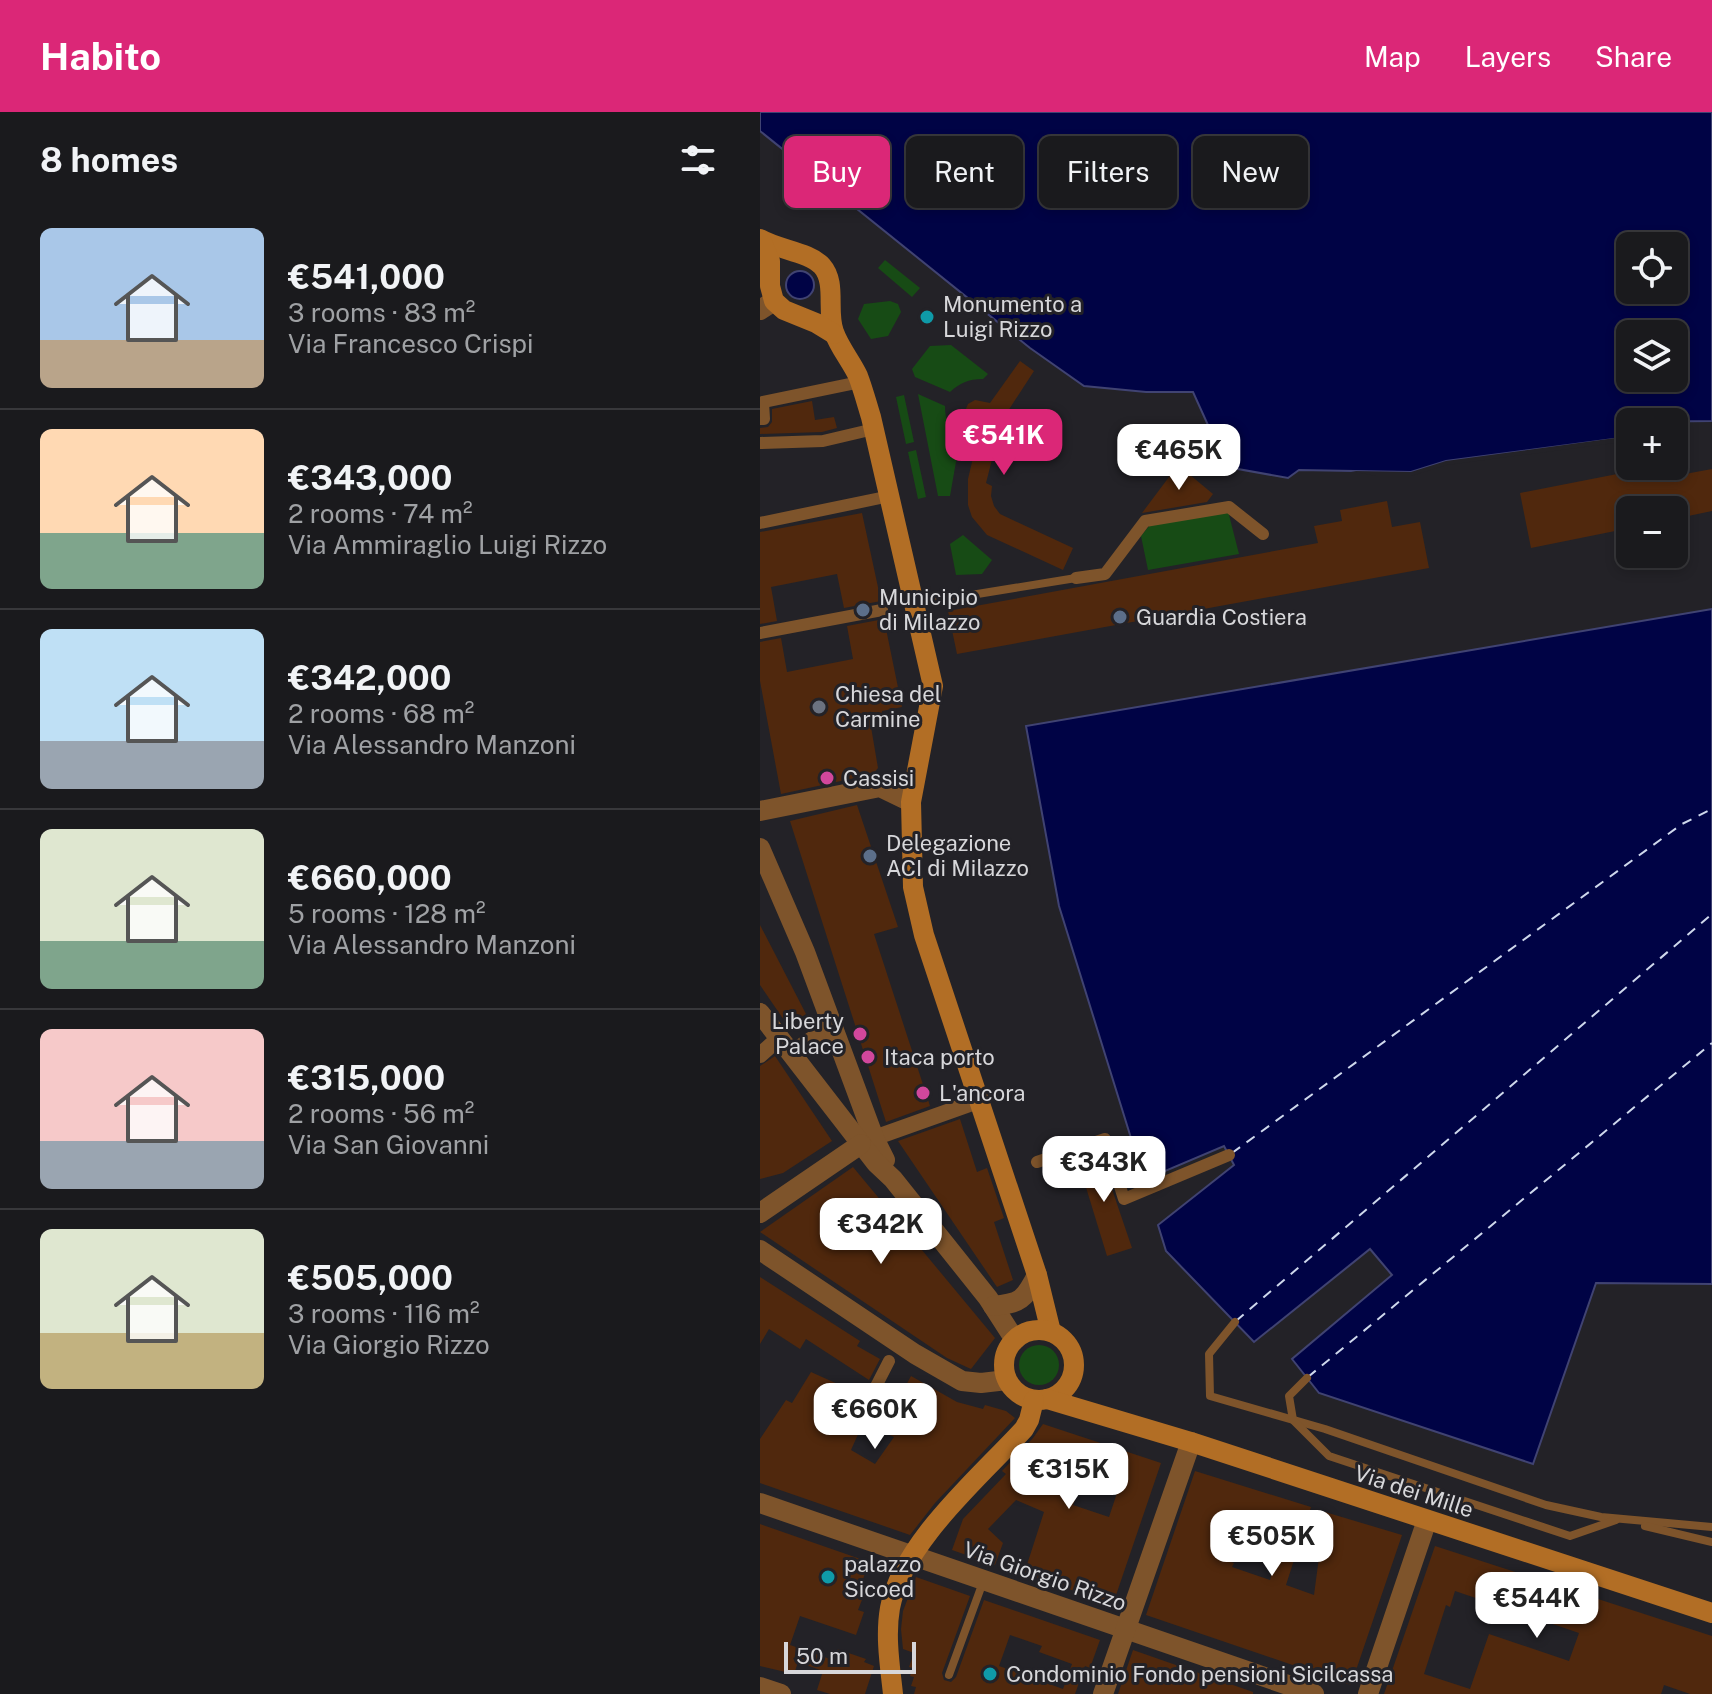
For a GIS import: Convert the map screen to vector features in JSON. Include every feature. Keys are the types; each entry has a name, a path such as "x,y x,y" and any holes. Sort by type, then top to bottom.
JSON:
{"main road":[{"path":"761,240 770,261 767,306 816,323 834,334"},
{"path":"761,240 782,250 800,253 821,265 829,282 829,312 834,334 860,382 874,429 933,686 911,802 913,887 924,935 1037,1275 1051,1332"},
{"path":"893,1694 888,1636 890,1608 911,1555 928,1532 1024,1429 1040,1400 1057,1396 1072,1379 1072,1352 1065,1340 1051,1332 1032,1331 1010,1346 1004,1363 1007,1380"},
{"path":"1072,1379 1102,1416"},
{"name":"Via dei Mille","path":"1007,1380 1018,1393 1191,1442 1712,1613"}],"street":[{"path":"760,419 764,419 763,402 860,382"},
{"path":"760,443 823,441 874,429"},
{"path":"760,523 890,496"},
{"path":"1076,578 1105,574 1145,521 1229,507 1263,534"},
{"path":"760,633 882,610"},
{"path":"760,811 880,787 911,802"},
{"path":"760,848 805,952 868,1141"},
{"path":"760,1013 868,1141 893,1179 993,1306 1015,1340"},
{"path":"760,1055 832,1026"},
{"path":"760,1213 868,1141 978,1101"},
{"path":"1037,1162 1105,1139 1124,1199 1229,1155"},
{"path":"760,1250 915,1354 962,1381 981,1383 1007,1380"},
{"path":"993,1306 1015,1303 1026,1297 1037,1275"},
{"path":"874,1425 882,1410 868,1402 889,1361"},
{"path":"1103,1694 1191,1442"},
{"name":"Via Giorgio Rizzo","path":"760,1503 1314,1694"},
{"path":"1368,1694 1427,1520"},
{"path":"760,1687 781,1694"}],"lane":[{"path":"915,604 1076,578"},
{"path":"1235,1322 1209,1354 1210,1396 1293,1420 1546,1505 1712,1542"},
{"path":"1307,1378 1289,1396 1293,1420 1329,1456 1570,1536 1619,1519 1712,1527"},
{"path":"949,1675 984,1580"}],"green space":[{"path":"885,260 920,288 912,297 878,268"},
{"path":"890,301 898,304 901,312 888,336 871,339 858,319 864,304"},
{"path":"951,345 988,374 983,379 965,382 950,392 915,377 912,369 930,346"},
{"path":"918,394 945,406 948,424 960,439 950,496 938,496"},
{"path":"904,395 914,442 906,444 896,397"},
{"path":"916,450 926,497 918,499 908,452"},
{"path":"1228,511 1239,554 1148,570 1141,536 1150,525"},
{"path":"963,535 992,560 982,574 956,575 950,544"},
{"path":"1039,1345 1053,1351 1059,1365 1053,1379 1039,1385 1025,1379 1019,1365 1025,1351"}],"shaded area":[{"path":"760,112 1712,112 1712,421 1688,421 1688,408 1616,408 1616,439 1446,461 1411,472 1299,470 1288,478 1227,467 1193,392 1146,392 1084,386 1030,348 856,208 890,208 890,136 784,136 784,150 760,131"},
{"path":"800,271 810,275 814,285 810,295 800,299 790,295 786,285 790,275"},
{"path":"1712,609 1712,1284 1596,1283 1533,1464 1319,1393 1292,1359 1392,1275 1370,1249 1254,1342 1166,1251 1158,1225 1234,1165 1224,1146 1144,1180 1059,906 1026,726"}],"pier":[{"path":"1616,438 1616,443 1447,465 1411,476 1376,476 1351,471 1411,472 1446,461"}],"building":[{"path":"1020,361 1034,371 1008,411 986,483 992,486 991,496 1000,514 1073,548 1063,570 987,535 972,517 968,505 968,479 980,428 966,419 965,411 968,404 975,400 990,403"},
{"path":"812,401 815,420 834,417 837,428 822,432 760,434 760,428 768,427 772,422 772,409"},
{"path":"1178,465 1213,494 1207,502 1142,513"},
{"path":"1712,469 1712,511 1688,516 1688,496 1616,496 1616,531 1531,548 1520,493 1616,474 1616,480 1688,480 1688,473"},
{"path":"1387,501 1392,527 1420,522 1429,568 957,654 948,611 1318,543 1314,526 1342,521 1340,510"},
{"path":"862,513 881,601 844,608 837,574 771,587 777,621 760,624 760,532"},
{"path":"884,619 902,707 882,711 883,718 870,721 878,768 873,774 781,794 760,681 760,642 781,638 787,672 853,659 847,626"},
{"path":"857,805 898,927 874,934 930,1106 886,1122 790,821"},
{"path":"760,925 806,1014 788,1026 760,985"},
{"path":"775,1056 832,1141 783,1173 760,1179 760,1066"},
{"path":"960,1119 977,1172 987,1168 1004,1218 994,1222 1013,1280 997,1287 898,1141"},
{"path":"1099,1151 1132,1248 1107,1256 1077,1158"},
{"path":"853,1167 995,1338 971,1369 947,1358 760,1232"},
{"path":"760,1277 860,1341 857,1346 880,1359 869,1380 806,1339 800,1349 769,1329 760,1344"},
{"path":"811,1372 862,1395 859,1403 868,1412 851,1450 875,1464 894,1437 890,1435 898,1422 889,1417 911,1376 957,1402 983,1409 985,1405 1006,1411 1015,1418 935,1503 910,1535 760,1483 760,1439 786,1400 792,1403"},
{"path":"1043,1424 1161,1463 1113,1604 1024,1574 1044,1512 1016,1500 988,1529 1003,1543 995,1565 952,1550 963,1519 1006,1474 1002,1471","holes":["1086,1471 1115,1481 1114,1485 1119,1487 1109,1517 1073,1505"]},
{"path":"1195,1471 1311,1507 1286,1585 1314,1595 1325,1512 1402,1535 1351,1685 1146,1615","holes":["1233,1523 1282,1537 1270,1580 1232,1567 1234,1563 1221,1558"]},
{"path":"760,1524 869,1562 861,1585 867,1587 858,1610 864,1612 856,1635 800,1616 790,1645 833,1660 837,1649 866,1659 864,1662 874,1666 865,1694 830,1694 817,1690 823,1671 798,1662 794,1674 760,1666"},
{"path":"1435,1546 1712,1636 1712,1694 1690,1694 1664,1685 1661,1694 1384,1694","holes":["1455,1591 1579,1633 1569,1661 1489,1634 1470,1689 1424,1674 1446,1605 1450,1607"]},
{"path":"916,1577 970,1596 942,1673 944,1680 951,1682 956,1677 984,1600 1100,1640 1090,1668 1085,1666 1075,1694 914,1694 916,1687 911,1686 914,1677 910,1676 913,1668 909,1667 914,1653 903,1649 903,1611","holes":["1010,1635 1042,1646 1039,1652 1072,1664 1063,1689 999,1666"]},
{"path":"1133,1650 1253,1692 1253,1694 1118,1694"}],"ferry route":[{"path":"1232,1153 1682,824 1712,809"},
{"path":"1236,1321 1712,914"},
{"path":"1308,1377 1712,1043"}],"place":[{"name":"Monumento a Luigi Rizzo","path":"927,317"},
{"name":"Municipio di Milazzo","path":"863,610"},
{"name":"Guardia Costiera","path":"1120,617"},
{"name":"Chiesa del Carmine","path":"819,707"},
{"name":"Cassisi","path":"827,778"},
{"name":"Delegazione ACI di Milazzo","path":"870,856"},
{"name":"Liberty Palace","path":"860,1034"},
{"name":"Itaca porto","path":"868,1057"},
{"name":"L'ancora","path":"923,1093"},
{"name":"palazzo Sicoed","path":"828,1577"},
{"name":"Condominio Fondo pensioni Sicilcassa","path":"990,1674"}]}
